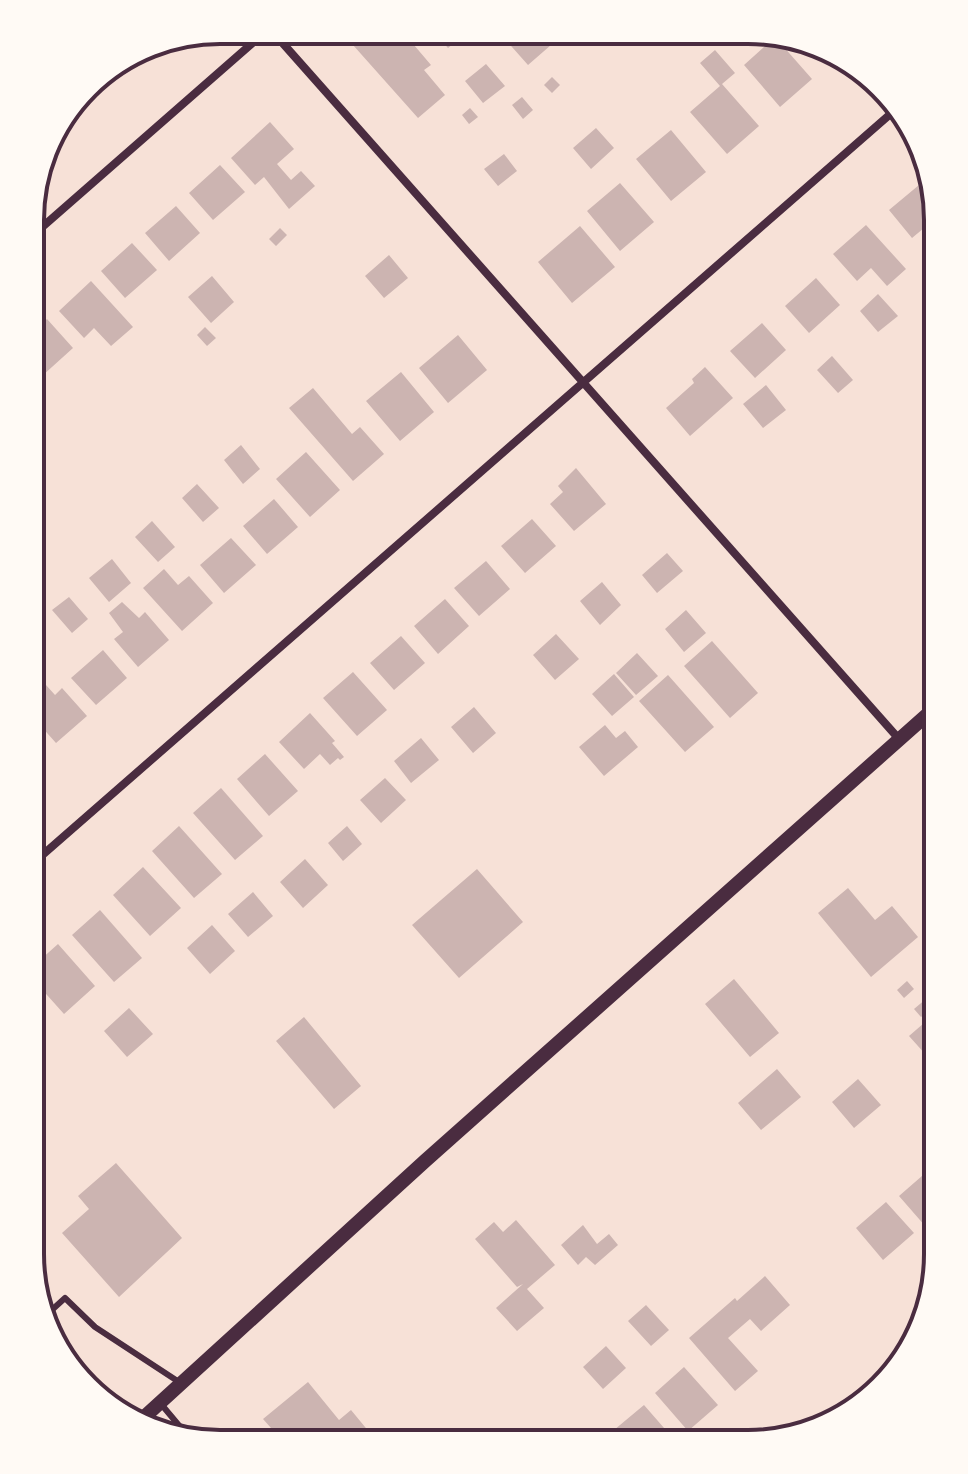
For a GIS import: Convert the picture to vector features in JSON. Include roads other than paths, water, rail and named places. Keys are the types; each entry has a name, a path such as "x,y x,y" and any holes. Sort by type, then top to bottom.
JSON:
{"street":[{"path":"44,225 251,44"},
{"path":"283,44 899,739"},
{"path":"44,854 889,115"},
{"path":"147,1414 425,1161 924,717"}],"lane":[{"path":"53,1309 65,1298 95,1327 181,1383"},
{"path":"160,1402 179,1425"}]}
